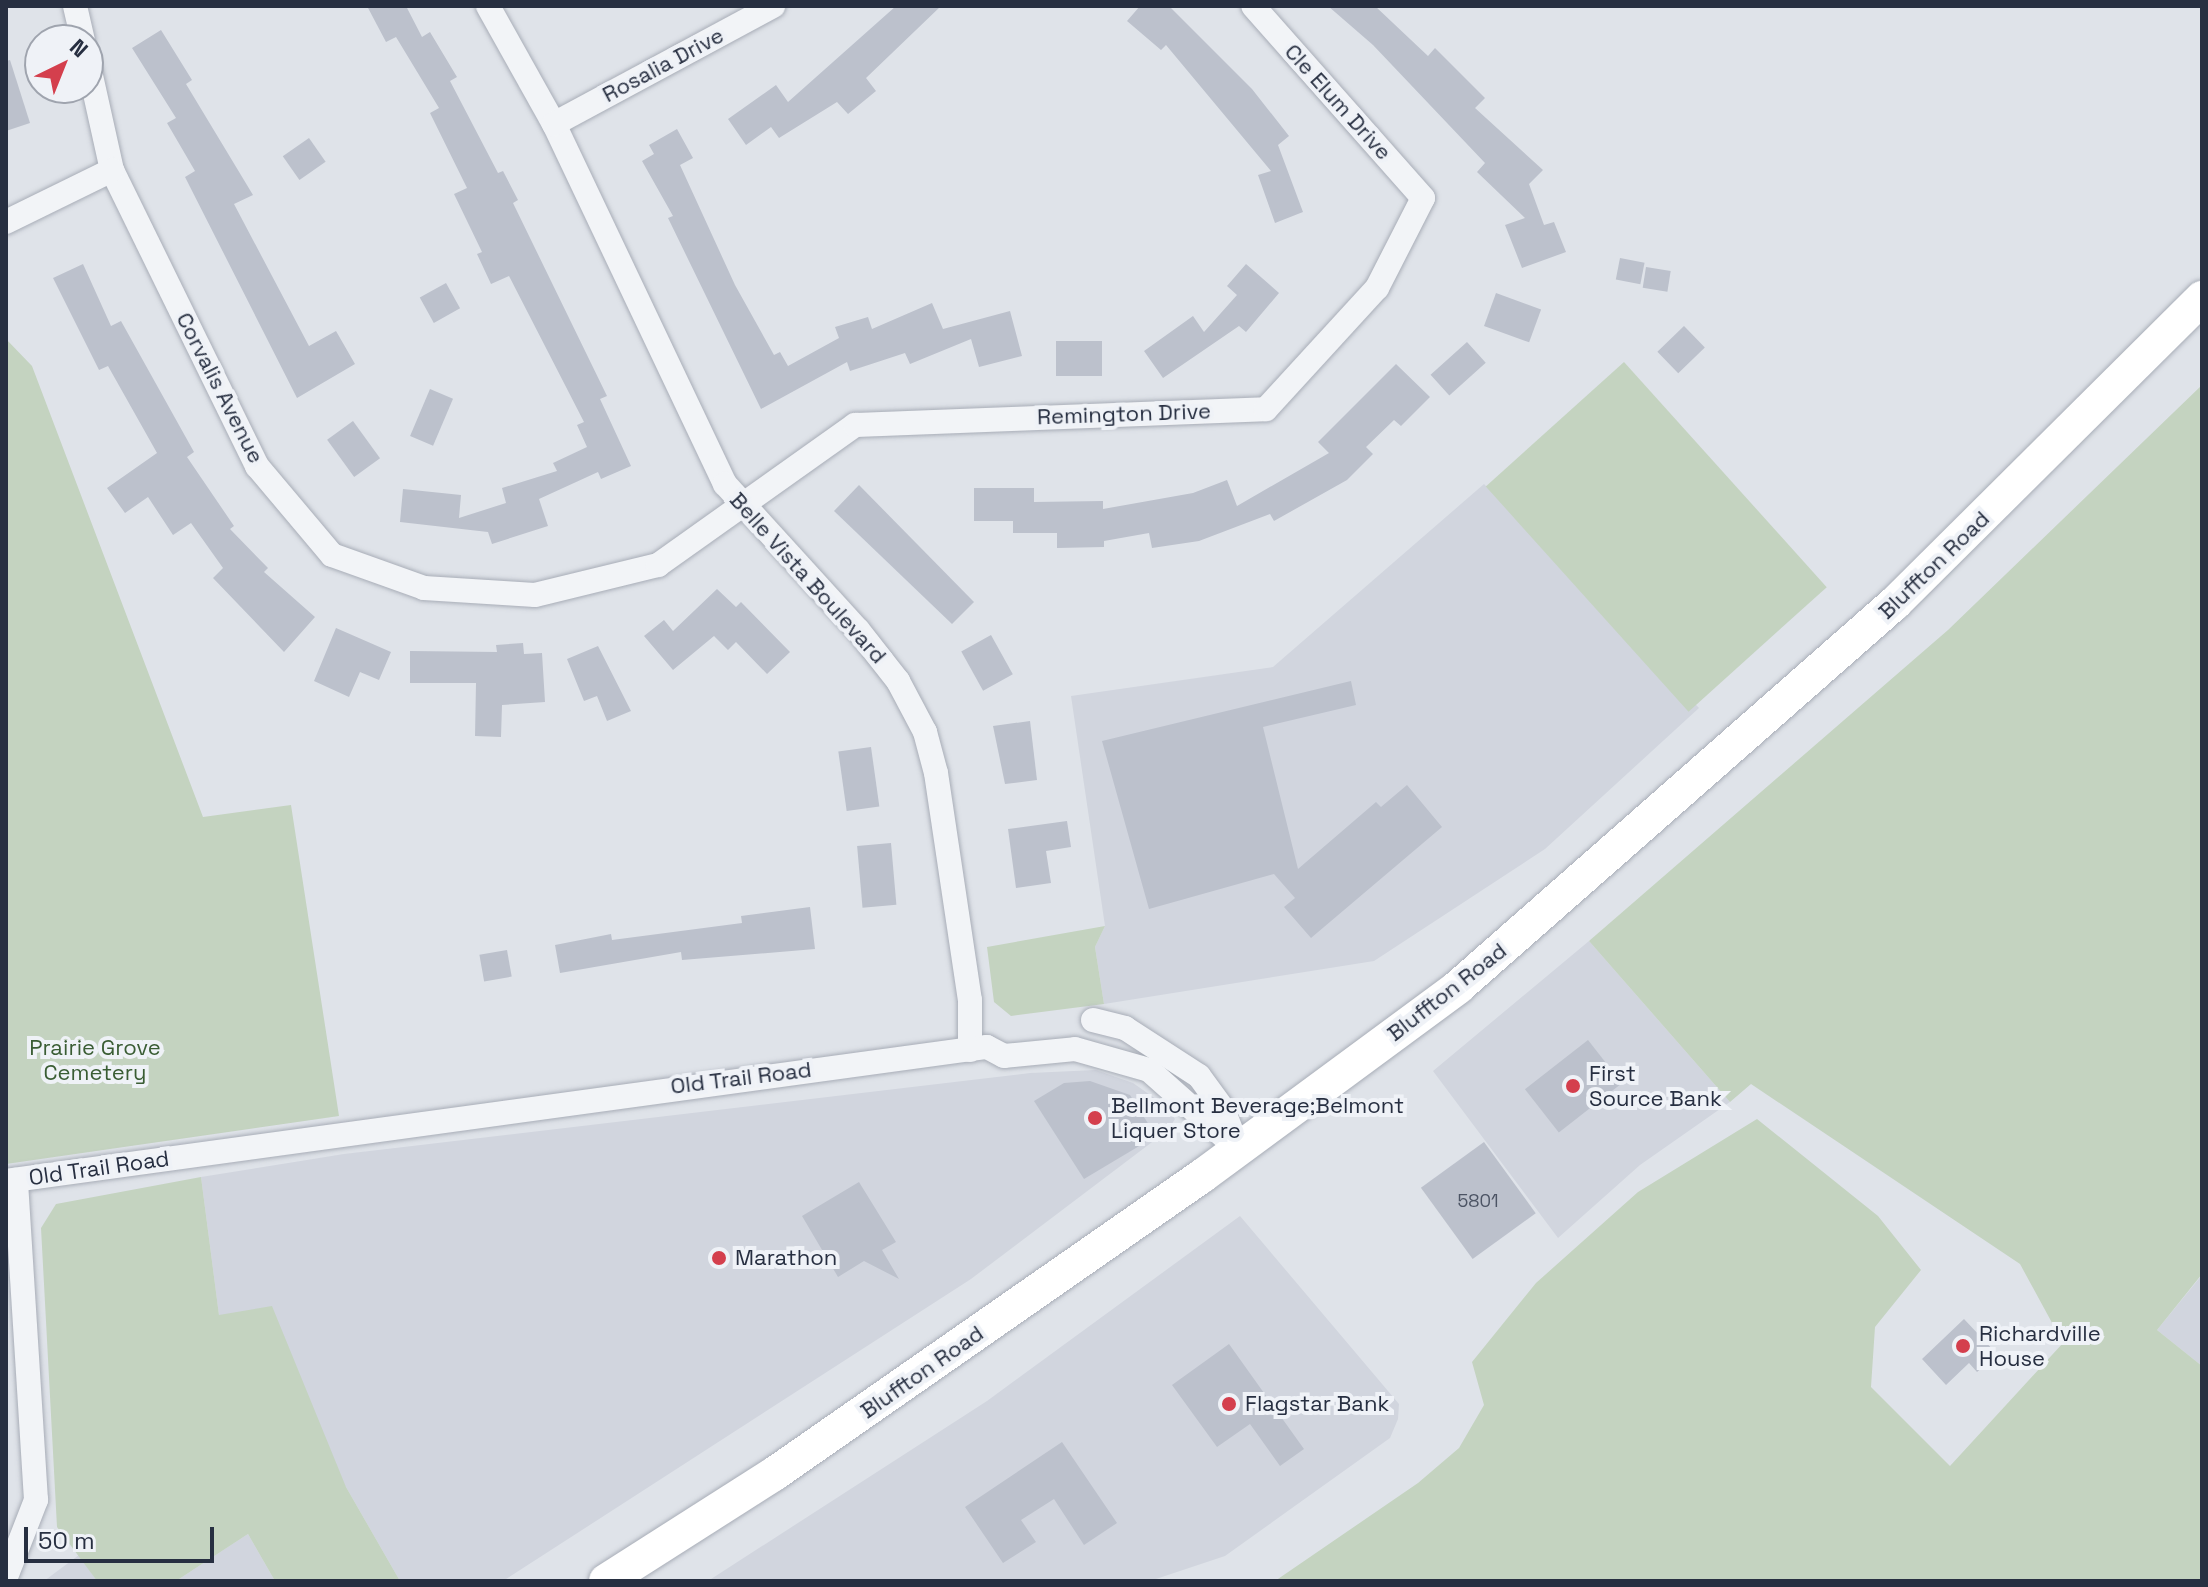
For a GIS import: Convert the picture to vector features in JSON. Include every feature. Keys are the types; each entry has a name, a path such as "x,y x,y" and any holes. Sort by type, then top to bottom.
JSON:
{"main road":[{"name":"Bluffton Road","path":"606,1581 774,1474 1239,1150 1458,987 1604,863 1916,583 2202,298"}],"street":[{"name":"Belle Vista Boulevard","path":"488,6 554,124 725,484 858,630 898,681 925,732 936,773 979,1048"},
{"name":"Rosalia Drive","path":"554,124 773,6"},
{"name":"Cle Elum Drive","path":"1253,6 1423,198"},
{"name":"Corvalis Avenue","path":"97,104 112,170 257,466 332,555 424,588 535,595 658,565 745,507"},
{"path":"6,222 112,170"},
{"name":"Remington Drive","path":"745,507 855,425 1266,409 1377,288 1423,198"},
{"path":"1093,1020 1136,1034 1199,1076 1223,1109 1239,1150"},
{"name":"Old Trail Road","path":"11,1180 979,1048 1004,1056 1075,1049 1149,1070 1239,1150"},
{"path":"6,1577 36,1500 11,1180"}],"shaded area":[{"path":"1484,484 1699,708 1545,849 1374,961 1104,1004 1095,947 1105,926 1071,696 1273,667"},
{"path":"1589,941 1730,1102 1640,1165 1558,1238 1433,1071"},
{"path":"1096,1070 1133,1083 1163,1104 1175,1119 1168,1130 971,1279 503,1581 400,1581 346,1487 219,1315 201,1177 344,1154 1030,1073"},
{"path":"1240,1216 1399,1404 1398,1419 1390,1438 1225,1556 1150,1581 708,1581 987,1401"},
{"path":"2202,1275 2202,1366 2157,1330"},
{"path":"248,1534 275,1581 176,1581"},
{"path":"79,1555 97,1581 44,1581"}],"green space":[{"name":"Prairie Grove Cemetery","path":"6,339 32,366 203,817 291,805 339,1116 6,1164"},
{"path":"1624,362 1827,587 1689,712 1486,486"},
{"path":"2202,385 2202,1274 2157,1330 2202,1366 2202,1581 1275,1581 1418,1483 1459,1448 1484,1405 1472,1362 1536,1283 1638,1192 1757,1119 1878,1216 1921,1270 1875,1327 1871,1387 1950,1466 2063,1343 2020,1264 1751,1084 1730,1102 1589,941 1948,630"},
{"path":"1105,926 1095,947 1104,1004 1011,1016 994,1002 987,947"},
{"path":"201,1177 219,1315 272,1306 346,1487 400,1581 275,1581 248,1534 176,1581 97,1581 57,1527 41,1228 56,1204"}],"building":[{"path":"367,6 406,6 422,37 430,32 457,77 450,81 498,173 503,171 518,200 513,203 607,396 600,399 631,466 601,479 598,472 539,499 548,526 492,544 488,532 400,522 403,489 461,495 459,518 506,503 502,488 557,471 553,463 587,447 577,425 584,422 509,276 491,284 477,254 482,252 454,194 467,188 430,113 439,108 396,37 386,42"},
{"path":"896,6 941,6 866,78 876,91 848,114 837,102 779,138 771,127 746,145 728,119 776,85 788,102"},
{"path":"1140,6 1169,6 1252,89 1289,136 1278,145 1303,212 1275,223 1258,175 1271,171 1166,45 1161,50 1127,21"},
{"path":"1328,6 1375,6 1428,56 1435,48 1485,98 1475,108 1543,170 1529,184 1544,225 1554,222 1566,252 1522,268 1505,225 1525,218 1477,172 1485,163 1373,45"},
{"path":"161,30 192,80 186,84 253,195 234,204 309,346 336,331 355,364 297,398 185,177 195,171 167,123 176,118 132,48"},
{"path":"10,60 30,123 6,131 6,61"},
{"path":"677,129 693,158 680,165 735,285 774,355 780,352 788,366 839,338 835,327 868,317 872,329 932,303 943,329 1010,311 1022,356 979,367 971,339 910,364 905,353 850,371 847,362 761,409 668,218 673,216 642,161 654,154 649,145"},
{"path":"309,138 326,162 299,180 283,156"},
{"path":"1620,258 1645,263 1640,284 1616,280"},
{"path":"83,264 111,326 121,321 194,452 187,457 234,526 230,529 268,568 264,572 315,617 284,652 213,578 223,568 191,523 173,535 148,497 125,513 107,488 157,453 108,366 99,370 53,278"},
{"path":"1246,264 1279,293 1246,332 1239,326 1163,378 1144,351 1193,316 1204,332 1237,295 1227,286"},
{"path":"1646,267 1671,271 1667,292 1643,288"},
{"path":"446,283 460,308 434,323 420,298"},
{"path":"1496,293 1541,309 1529,342 1484,326"},
{"path":"1684,326 1705,348 1678,373 1657,352"},
{"path":"1056,341 1102,341 1102,376 1056,376"},
{"path":"1467,342 1486,363 1449,396 1431,375"},
{"path":"1396,364 1430,397 1401,426 1394,420 1366,447 1373,454 1347,480 1274,521 1270,514 1199,541 1152,548 1149,533 1104,541 1104,547 1057,548 1057,533 1013,533 1013,521 974,521 974,488 1034,488 1034,502 1103,501 1103,509 1193,493 1227,480 1237,506 1329,453 1318,442"},
{"path":"430,389 453,399 433,446 410,436"},
{"path":"353,421 380,458 354,477 327,440"},
{"path":"859,485 974,602 952,624 834,511"},
{"path":"717,589 736,607 741,602 790,652 767,674 736,642 728,650 714,636 673,670 644,636 664,620 673,631"},
{"path":"336,628 391,652 379,680 360,672 349,697 314,681"},
{"path":"991,635 1013,674 983,691 961,651"},
{"path":"523,643 524,654 542,653 545,702 502,705 501,737 475,736 476,683 410,683 410,651 497,652 496,645"},
{"path":"598,646 631,711 607,721 597,696 584,701 567,659"},
{"path":"1351,681 1356,705 1263,727 1298,869 1376,802 1381,807 1407,785 1442,827 1311,938 1284,907 1295,898 1274,874 1149,909 1102,741"},
{"path":"1030,721 1037,780 1005,784 993,726"},
{"path":"871,747 879,806 847,811 838,752"},
{"path":"1067,821 1071,847 1046,851 1051,883 1016,888 1008,829"},
{"path":"891,843 896,905 863,908 857,846"},
{"path":"810,907 815,949 682,960 681,952 560,973 555,945 611,934 612,940 742,923 741,916"},
{"path":"507,950 512,977 484,981 479,955"},
{"name":"First Source Bank","path":"1588,1040 1622,1083 1559,1133 1525,1089"},
{"name":"Bellmont Beverage;Belmont Liquer Store","path":"1090,1081 1130,1095 1156,1136 1084,1179 1034,1101 1064,1083"},
{"path":"1484,1142 1536,1213 1473,1259 1421,1188"},
{"path":"859,1182 896,1242 882,1250 899,1279 864,1261 838,1277 802,1216"},
{"name":"Richardville House","path":"1964,1319 1997,1354 1977,1372 1969,1363 1946,1385 1922,1359"},
{"name":"Flagstar Bank","path":"1229,1344 1304,1449 1280,1466 1250,1424 1217,1447 1172,1385"},
{"path":"1062,1442 1117,1523 1084,1545 1054,1499 1021,1520 1036,1542 1003,1563 965,1507"}],"place":[{"name":"First Source Bank","path":"1573,1086"},
{"name":"Bellmont Beverage;Belmont Liquer Store","path":"1095,1118"},
{"name":"Marathon","path":"719,1258"},
{"name":"Richardville House","path":"1963,1346"},
{"name":"Flagstar Bank","path":"1229,1404"}]}
